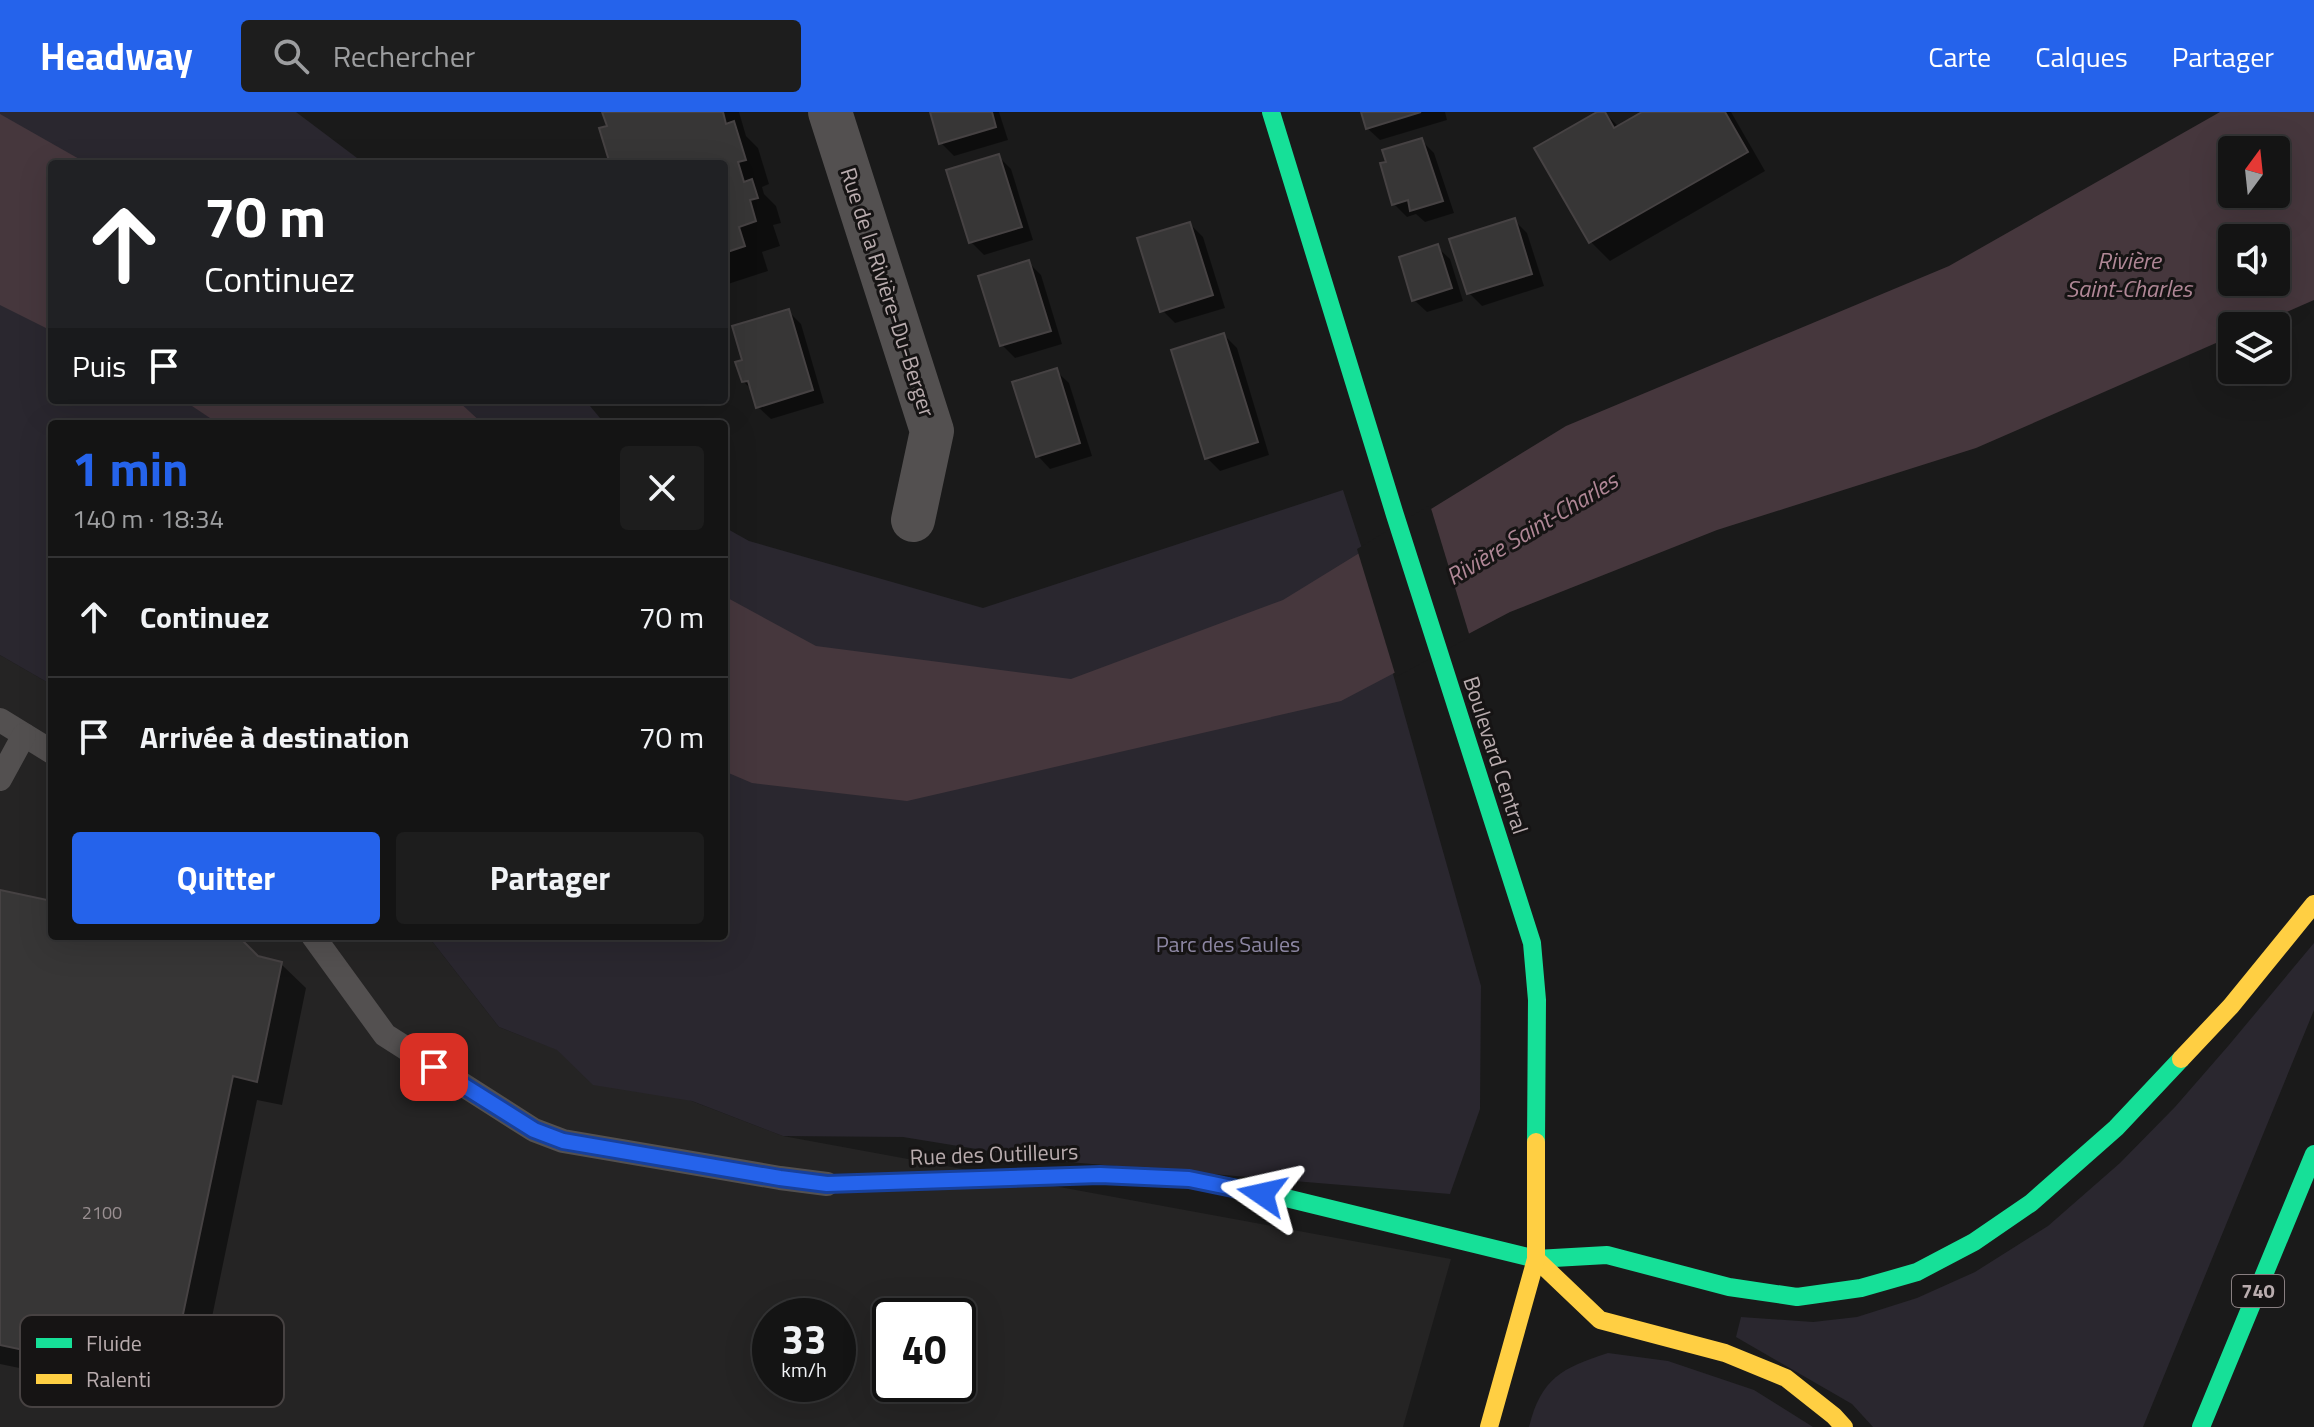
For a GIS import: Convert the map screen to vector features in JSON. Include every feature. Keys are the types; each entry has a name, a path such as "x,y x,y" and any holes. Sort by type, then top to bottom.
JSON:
{"main road":[{"name":"Boulevard Central","path":"1271,112 1395,515 1532,943 1537,1000 1536,1259 1489,1427"},
{"path":"1536,1259 1607,1255 1729,1287 1797,1297 1861,1288 1917,1272 1974,1242 2031,1203 2116,1128 2231,1006 2314,904"},
{"name":"740","path":"2201,1427 2314,1154"},
{"name":"Rue des Outilleurs","path":"827,1184 1100,1175 1189,1179 1286,1198 1536,1259"},
{"path":"1536,1259 1600,1320 1725,1353 1786,1378 1844,1427"}],"street":[{"name":"Rue de la Rivière-Du-Berger","path":"830,112 932,431 913,520"}],"lane":[{"path":"0,720 48,750"},
{"path":"0,779 24,735"},
{"path":"316,940 385,1035 534,1130 563,1141 827,1184"}],"shaded area":[{"path":"0,655 48,683 48,940 431,940 499,1027 783,1136 1451,1259 1403,1427 0,1427"}],"green space":[{"path":"0,112 296,112 360,160 53,160 0,128"},
{"path":"0,290 48,315 48,404 211,404 235,420 48,420 48,683 0,655"},
{"path":"450,404 588,404 602,420 467,420"},
{"path":"1343,490 1366,561 1287,611 1072,688 812,654 728,610 728,529 749,541 983,608"},
{"name":"Parc des Saules","path":"1391,667 1481,986 1480,1109 1450,1194 1044,1160 903,1137 783,1136 692,1101 593,1085 557,1050 499,1027 431,940 728,940 728,755"},
{"path":"2314,943 2314,1010 2143,1427 1873,1427 1852,1404 1736,1337 1741,1317 1813,1322 1857,1317 1917,1298 1975,1272 2048,1226 2120,1163 2175,1107"},
{"path":"1608,1353 1668,1361 1754,1390 1813,1427 1529,1427 1540,1397 1556,1377 1578,1364"}],"water":[{"name":"Rivière Saint-Charles","path":"2220,112 2314,112 2314,300 2286,312 2218,312 2218,342 1976,448 1717,530 1510,612 1341,701 907,801 752,783 728,773 728,598 816,646 1071,679 1283,600 1566,426 1949,266"},
{"path":"0,114 81,160 48,160 48,329 0,305"},
{"path":"189,404 461,404 479,420 213,420"}],"pier":[{"path":"1430,505 1470,637 1396,677 1357,549"}],"building":[{"path":"602,112 723,112 726,124 734,121 746,160 738,162 744,182 752,179 758,198 750,200 756,221 739,227 745,246 728,252 728,160 609,160 599,128 607,126"},
{"path":"930,112 992,112 996,127 939,144"},
{"path":"1361,112 1421,112 1366,129"},
{"path":"1597,112 1605,112 1614,128 1642,112 1725,112 1748,152 1589,243 1534,148"},
{"path":"1422,138 1443,201 1410,211 1408,200 1392,205 1380,163 1386,162 1382,150"},
{"path":"999,154 1022,227 969,243 946,170"},
{"path":"1515,218 1532,274 1467,294 1449,239"},
{"path":"1190,222 1213,295 1160,312 1137,238"},
{"path":"1438,244 1452,288 1412,301 1399,257"},
{"path":"1029,260 1051,331 1000,346 978,276"},
{"path":"789,309 813,390 756,408 748,381 742,382 735,362 742,360 732,326"},
{"path":"1224,333 1258,442 1205,459 1171,350"},
{"path":"1057,368 1080,443 1036,457 1012,382"},
{"path":"0,890 48,900 48,940 242,940 258,956 282,962 257,1082 233,1076 183,1315 20,1315 20,1349 0,1345"}],"traffic: fast":[{"path":"1271,112 1395,515 1532,943 1537,1000 1536,1142"},
{"path":"1536,1259 1607,1255 1729,1287 1797,1297 1861,1288 1917,1272 1974,1242 2031,1203 2116,1128 2181,1059"},
{"path":"2201,1427 2314,1154"},
{"path":"1150,1177 1189,1179 1286,1198 1536,1259"}],"traffic: slow":[{"path":"2181,1059 2231,1006 2314,904"},
{"path":"1489,1427 1536,1259 1536,1142"},
{"path":"827,1184 1100,1175 1150,1177"},
{"path":"1536,1259 1600,1320 1725,1353 1786,1378 1844,1427"}],"route":[{"path":"434,1067 534,1130 563,1141 780,1178 827,1184 1100,1175 1189,1179 1262,1194"}]}
